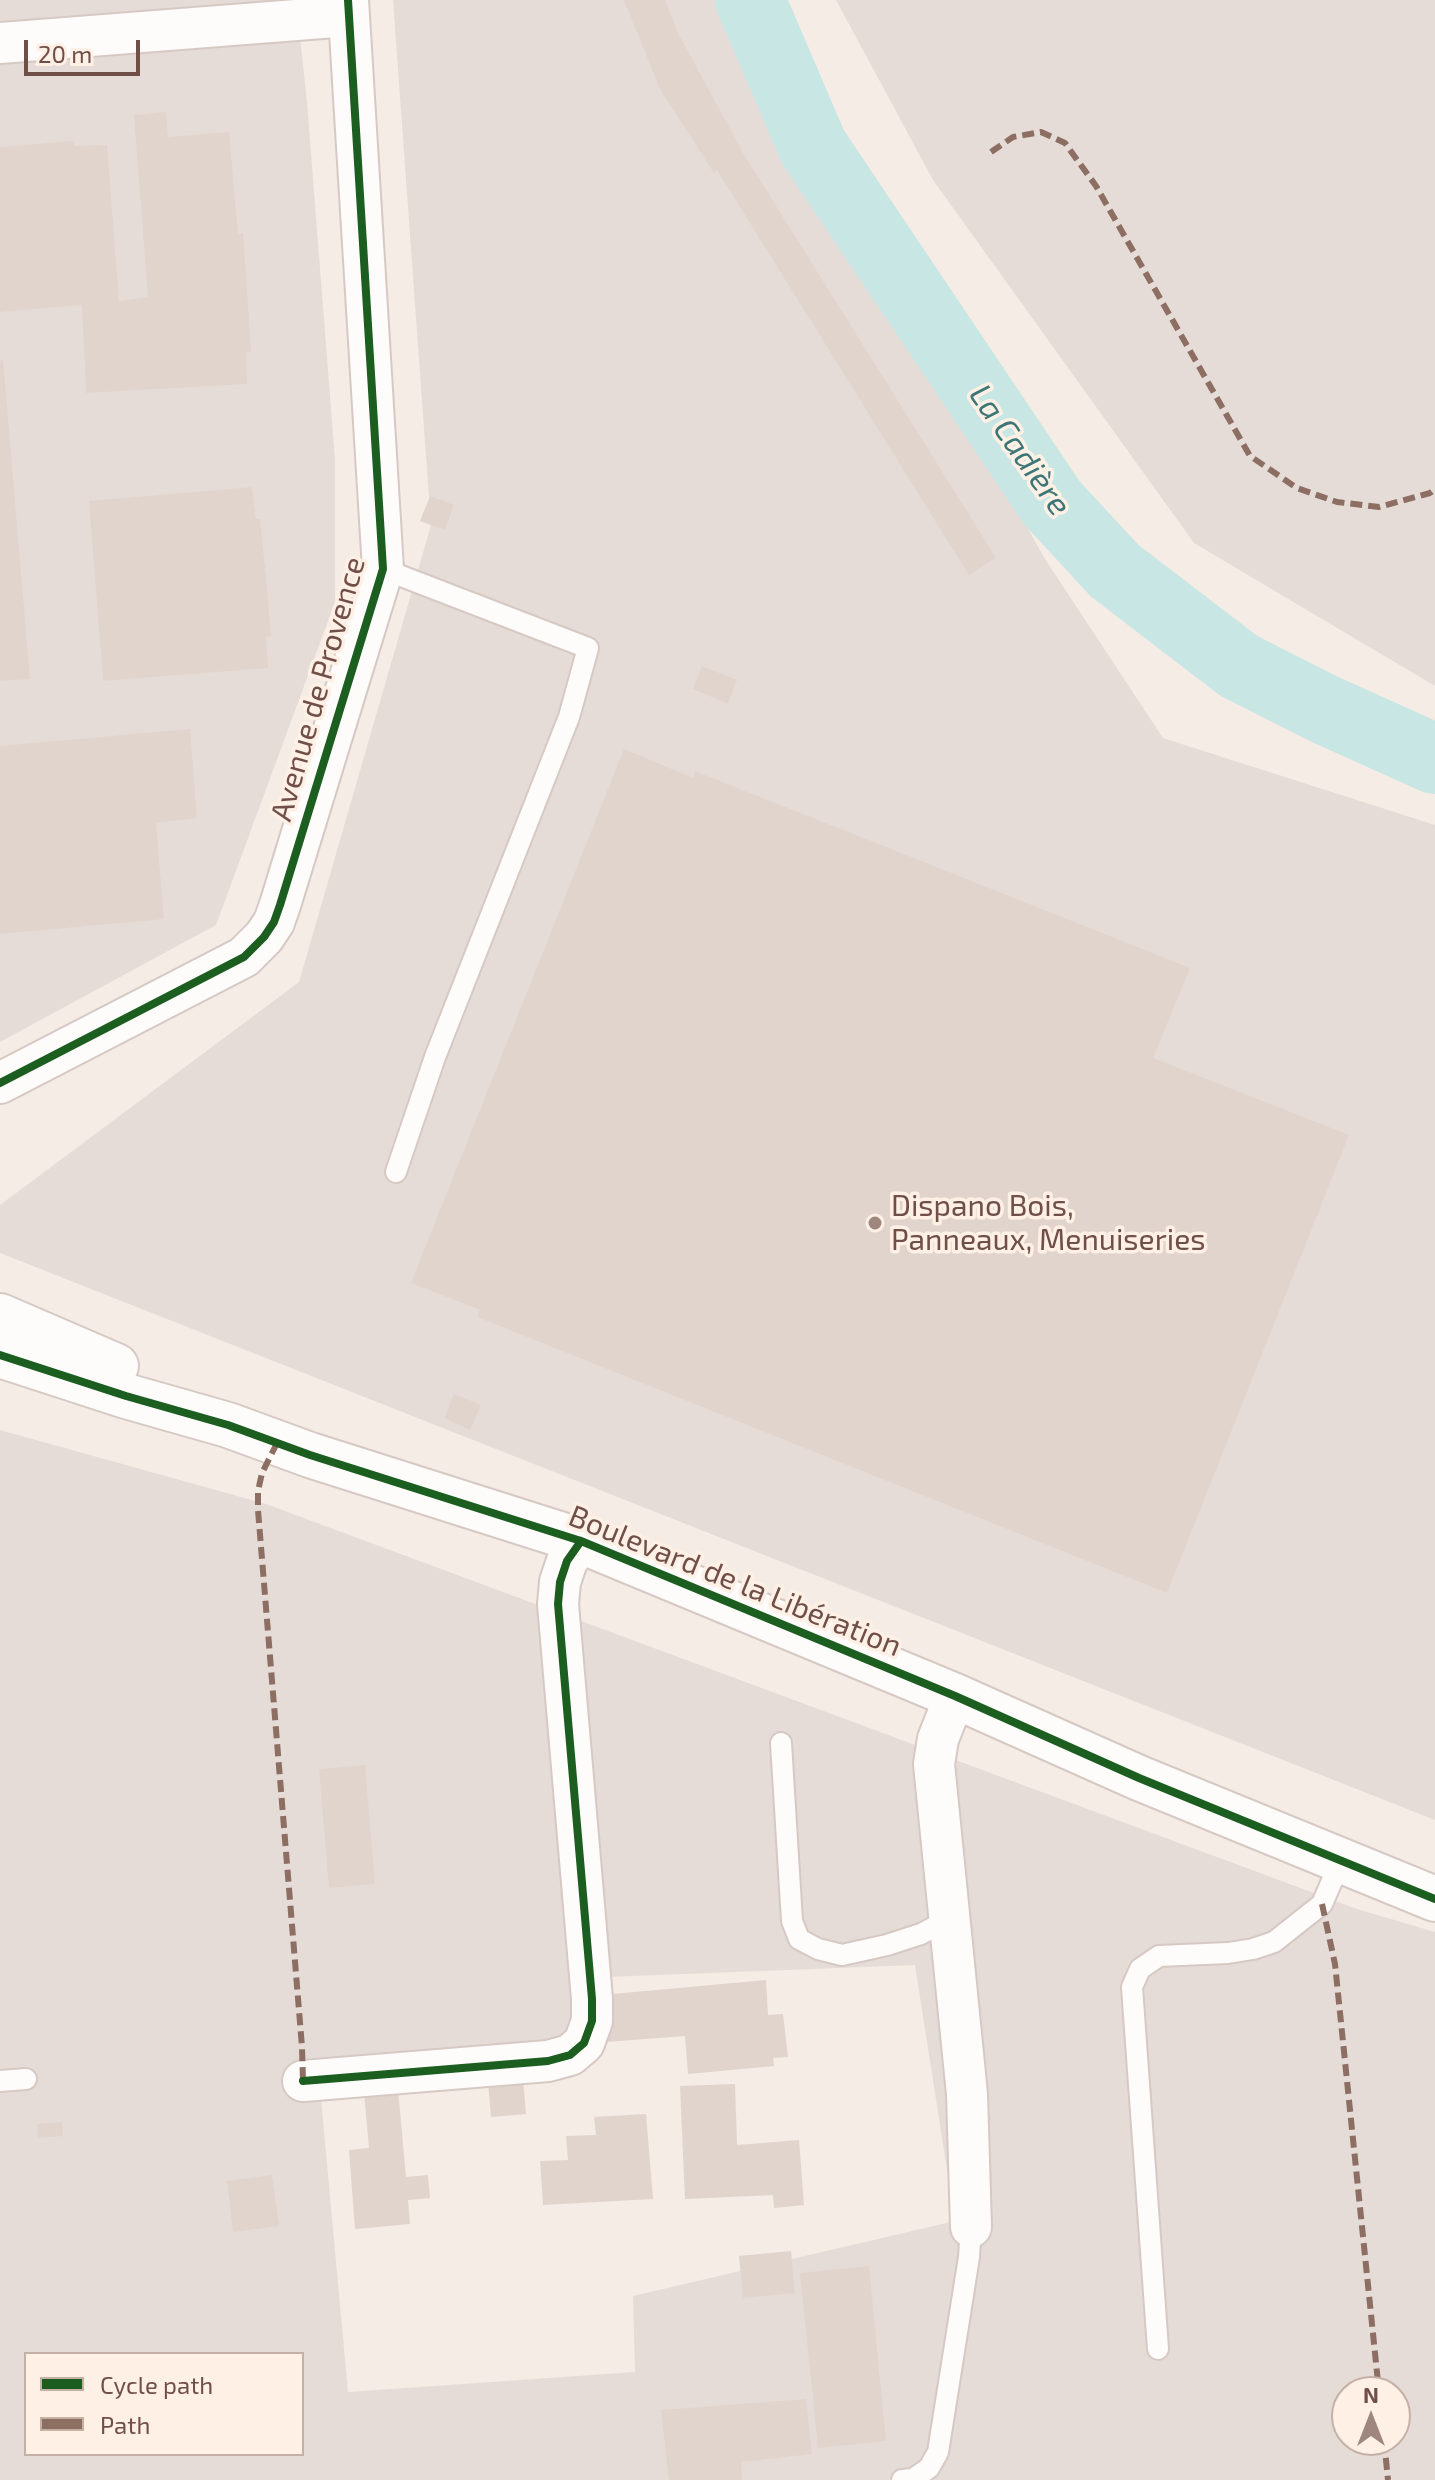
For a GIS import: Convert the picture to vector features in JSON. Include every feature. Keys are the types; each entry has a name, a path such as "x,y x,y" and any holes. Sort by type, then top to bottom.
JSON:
{"street":[{"path":"0,43 348,8"},
{"name":"Avenue de Provence","path":"0,1083 244,957 264,937 280,905 383,569 348,8"},
{"name":"Boulevard de la Libération","path":"0,1316 133,1374 228,1425"},
{"name":"Boulevard de la Libération","path":"0,1355 228,1425 310,1455 581,1541 955,1696 1139,1778 1435,1899"},
{"path":"303,2081 548,2061 570,2055 584,2043 592,2021 592,1999 558,1604 560,1582 567,1561 581,1541"},
{"path":"955,1696 941,1728 934,1764 967,2094 971,2227"}],"lane":[{"path":"383,569 588,648 569,717 435,1057 396,1172"},
{"path":"781,1743 792,1921 799,1939 818,1949 842,1955 899,1942 951,1918"},
{"path":"1158,2349 1132,1987 1140,1969 1159,1956 1228,1953 1274,1942 1322,1904 1341,1860"},
{"path":"0,2081 26,2079"},
{"path":"902,2480 913,2479 929,2468 938,2452 971,2227"}],"shaded area":[{"path":"0,0 296,0 335,460 335,602 216,925 0,1042"},
{"path":"393,0 731,0 1045,559 1163,738 1435,825 1435,1820 0,1253 0,1205 299,982 431,525"},
{"path":"836,0 1435,0 1435,686 1194,543 933,180"},
{"path":"0,1430 266,1504 1357,1909 1435,1932 1435,2480 0,2480","holes":["915,1965 955,2221 633,2296 635,2372 348,2392 318,2066 572,2038 581,1978"]}],"building":[{"path":"624,0 665,0 678,33 743,153 996,558 969,575 717,170 714,173 660,89"},
{"path":"166,112 168,137 229,132 238,234 243,233 247,289 251,352 246,353 247,384 86,393 82,305 0,312 0,147 74,141 74,146 107,145 119,301 148,297 134,115"},
{"path":"3,360 30,679 0,681 0,361"},
{"path":"252,487 256,519 260,519 266,577 271,636 266,637 268,668 103,681 89,501"},
{"path":"430,496 454,505 445,530 420,521"},
{"path":"702,666 737,680 728,704 693,689"},
{"path":"190,729 197,818 156,823 164,919 0,934 0,746"},
{"name":"Dispano Bois, Panneaux, Menuiseries","path":"624,749 693,778 695,771 1190,968 1153,1058 1349,1135 1167,1593 477,1317 480,1310 411,1283"},
{"path":"454,1394 481,1405 470,1430 444,1418"},
{"path":"365,1765 375,1884 329,1888 319,1769"},
{"path":"766,1980 768,2015 783,2014 788,2057 773,2058 774,2066 688,2074 685,2036 606,2042 602,1995"},
{"path":"523,2079 526,2114 491,2117 488,2082"},
{"path":"735,2084 737,2145 799,2140 804,2205 774,2208 773,2195 685,2199 680,2086"},
{"path":"398,2089 406,2177 428,2175 430,2198 408,2200 410,2224 355,2229 349,2150 369,2148 364,2092"},
{"path":"646,2114 653,2199 543,2205 540,2161 568,2160 566,2136 596,2135 594,2117"},
{"path":"62,2122 63,2136 38,2138 37,2124"},
{"path":"272,2175 279,2226 233,2232 227,2181"},
{"path":"791,2251 795,2293 743,2298 739,2256"},
{"path":"869,2266 886,2441 818,2448 800,2273"},
{"path":"806,2399 812,2454 741,2462 742,2480 669,2480 661,2410"}],"waterway":[{"name":"La Cadière","path":"750,0 813,147 1052,503 1115,571 1239,666 1324,709 1435,759"}],"marked path":[{"path":"991,152 1013,137 1041,132 1065,143 1096,186 1250,456 1297,488 1337,502 1379,507 1435,489"},
{"path":"277,1443 262,1473 258,1510 303,2081"},
{"path":"1322,1904 1335,1964 1377,2376"},
{"path":"1386,2456 1388,2480"}],"cycle path":[{"path":"0,1083 244,957 264,937 280,905 383,569 348,0"},
{"path":"0,1355 228,1425 310,1455 581,1541 955,1696 1139,1778 1435,1899"},
{"path":"303,2081 548,2061 570,2055 584,2043 592,2021 592,1999 558,1604 560,1582 567,1561 581,1541"}],"place":[{"name":"Dispano Bois, Panneaux, Menuiseries","path":"875,1223"}]}
